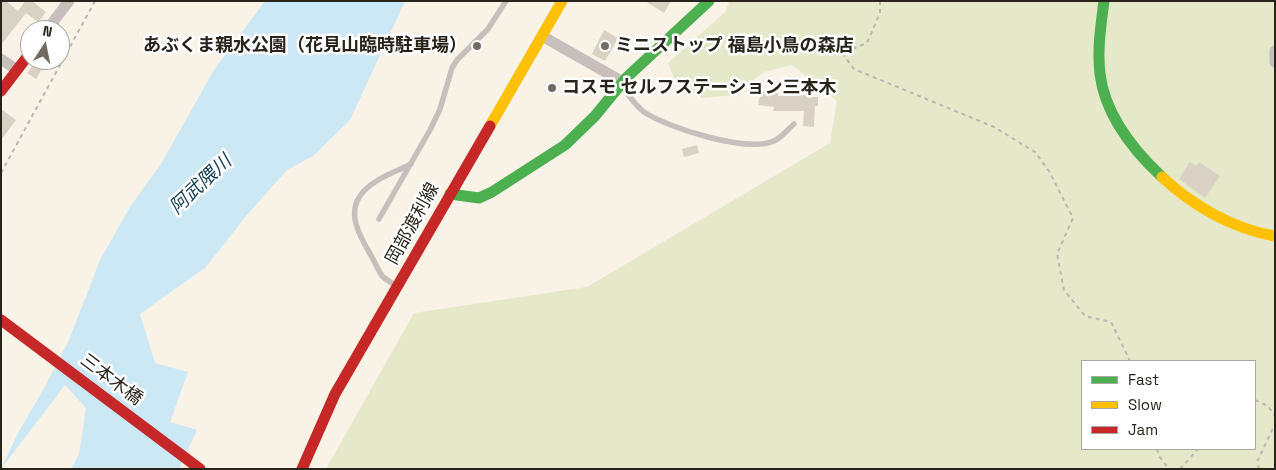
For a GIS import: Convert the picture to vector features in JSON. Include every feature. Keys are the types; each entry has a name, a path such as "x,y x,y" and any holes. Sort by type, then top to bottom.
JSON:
{"street":[{"path":"55,20 69,1"},
{"name":"岡部渡利線","path":"302,469 335,394 562,1"},
{"path":"450,194 479,198 527,171 566,145 595,116 621,84 709,1"},
{"path":"1104,1 1099,62 1102,86 1110,112 1126,134 1144,158 1169,184 1200,207 1240,226 1275,236"},
{"path":"542,36 621,84"},
{"path":"1275,51 1275,62"},
{"path":"1,58 17,70"},
{"path":"1,91 20,66"},
{"name":"三本木橋","path":"1,320 200,469"}],"lane":[{"path":"379,219 430,130 440,109 452,68 457,60 488,29 506,1"},
{"path":"621,84 642,110 653,118 738,144 759,145 775,141 794,124"},
{"path":"398,287 383,277 363,243 354,223 355,210 357,200 364,191 374,183 411,164"}],"path":[{"path":"1,174 95,1"},
{"path":"880,1 880,13 867,43 842,53 854,69 994,127 1035,152 1049,171 1073,218 1057,254 1064,290 1085,316 1111,322 1130,360"},
{"path":"1256,400 1268,406 1275,416"},
{"path":"1259,469 1257,462 1275,424"},
{"path":"1157,450 1159,456 1169,469"},
{"path":"1180,469 1197,450"}],"green space":[{"path":"730,1 1275,1 1275,469 326,469 414,313 587,287 830,143 837,101 792,65 764,72 734,95 702,98 676,83 668,63 725,12"}],"water":[{"name":"阿武隈川","path":"265,1 405,1 350,120 313,156 287,170 246,216 206,267 140,314 155,363 188,372 170,422 197,430 179,469 71,469 79,454 86,408 65,385 1,469 19,431 69,340 100,260 130,207 161,164 214,70"}],"building":[{"path":"1,1 6,1 18,11 25,1 32,1 46,12 40,20 35,20 26,13 1,45"},
{"path":"645,1 671,1 664,13"},
{"name":"ミニストップ 福島小鳥の森店","path":"604,30 618,38 605,61 592,54"},
{"path":"29,70 41,70 36,79 27,73"},
{"path":"761,91 778,93 778,96 812,95 813,97 818,97 818,106 815,106 814,127 803,126 804,111 773,111 774,107 758,105"},
{"path":"1,109 16,120 1,140"},
{"path":"697,145 699,153 684,157 682,149"},
{"path":"1190,162 1196,166 1199,162 1220,176 1205,198 1179,179"}],"traffic: fast":[{"path":"450,194 479,198 492,192 565,145 595,116 626,78 709,1"},
{"path":"1104,1 1099,55 1103,89 1114,117 1122,130 1141,155 1162,177"}],"traffic: slow":[{"path":"490,126 562,1"},
{"path":"1162,177 1174,188 1214,215 1244,228 1275,236"}],"traffic: jam":[{"path":"1,91 20,66"},
{"path":"302,469 335,394 490,126"},
{"path":"1,320 200,469"}],"place":[{"name":"あぶくま親水公園（花見山臨時駐車場）","path":"477,46"},
{"name":"ミニストップ 福島小鳥の森店","path":"605,46"},
{"name":"コスモ セルフステーション三本木","path":"552,88"}]}
